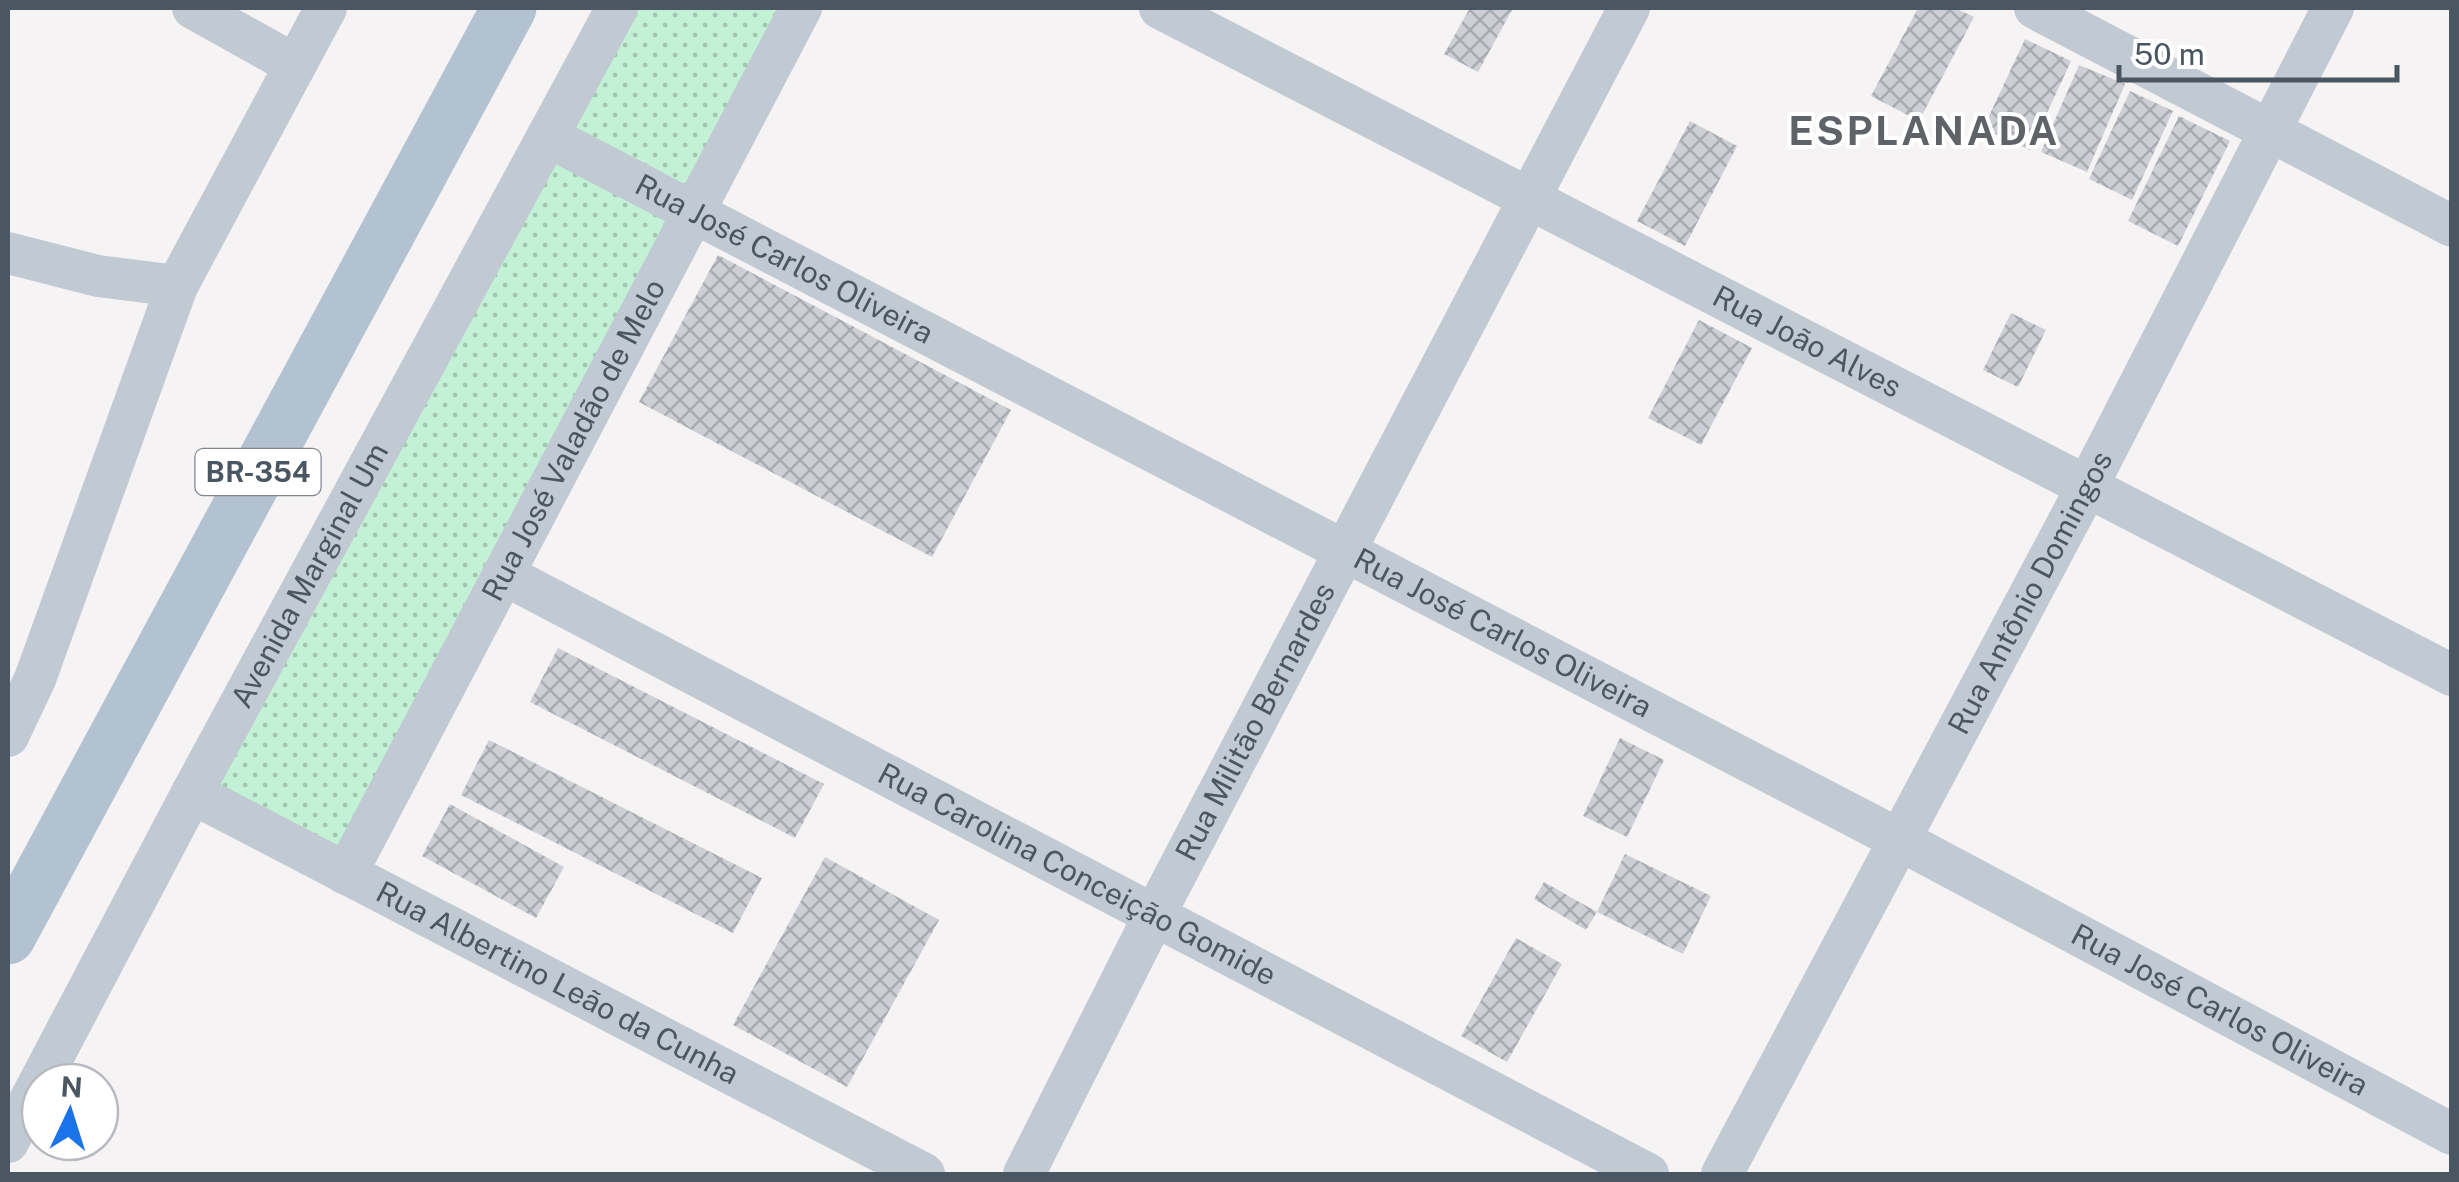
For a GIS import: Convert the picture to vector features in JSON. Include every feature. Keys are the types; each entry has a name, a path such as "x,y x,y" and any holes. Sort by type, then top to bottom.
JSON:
{"main road":[{"name":"BR-354","path":"8,937 509,8"}],"street":[{"path":"193,8 295,65"},
{"path":"8,736 35,679 177,286 326,8"},
{"name":"Avenida Marginal Um","path":"8,1142 192,793 617,8"},
{"name":"Rua José Valadão de Melo","path":"346,874 801,8"},
{"name":"Rua João Alves","path":"1160,8 2452,675"},
{"name":"Rua Militão Bernardes","path":"1024,1174 1154,916 1629,8"},
{"path":"2035,8 2452,226"},
{"name":"Rua Antônio Domingos","path":"1722,1174 2088,484 2332,8"},
{"name":"Rua José Carlos Oliveira","path":"549,137 1900,840 2452,1134"},
{"path":"8,253 98,276 177,286"},
{"name":"Rua Carolina Conceição Gomide","path":"503,574 1648,1174"},
{"name":"Rua Albertino Leão da Cunha","path":"192,793 924,1174"}],"green space":[{"path":"617,8 801,8 346,874 192,793"}],"building":[{"path":"1470,8 1512,10 1478,72 1444,54"},
{"path":"1918,8 1955,8 1974,17 1919,121 1871,96"},
{"path":"2025,39 2071,61 2030,150 1983,129"},
{"path":"2079,65 2125,84 2087,172 2041,152"},
{"path":"2130,91 2173,111 2132,200 2089,179"},
{"path":"2179,116 2230,141 2178,246 2128,221"},
{"path":"1690,121 1737,146 1685,246 1637,221"},
{"path":"718,255 1011,410 932,557 639,402"},
{"path":"2011,313 2046,330 2018,387 1983,370"},
{"path":"1699,320 1752,348 1701,445 1648,418"},
{"path":"558,648 824,784 795,838 530,702"},
{"path":"1620,738 1664,760 1627,837 1583,816"},
{"path":"489,740 762,878 733,933 461,795"},
{"path":"450,804 564,867 536,918 422,856"},
{"path":"1625,854 1711,896 1683,954 1597,912"},
{"path":"825,857 939,920 847,1087 733,1025"},
{"path":"1544,882 1597,912 1586,930 1534,899"},
{"path":"1516,938 1562,964 1507,1062 1461,1036"}],"district":[{"name":"ESPLANADA","path":"1924,131"}]}
